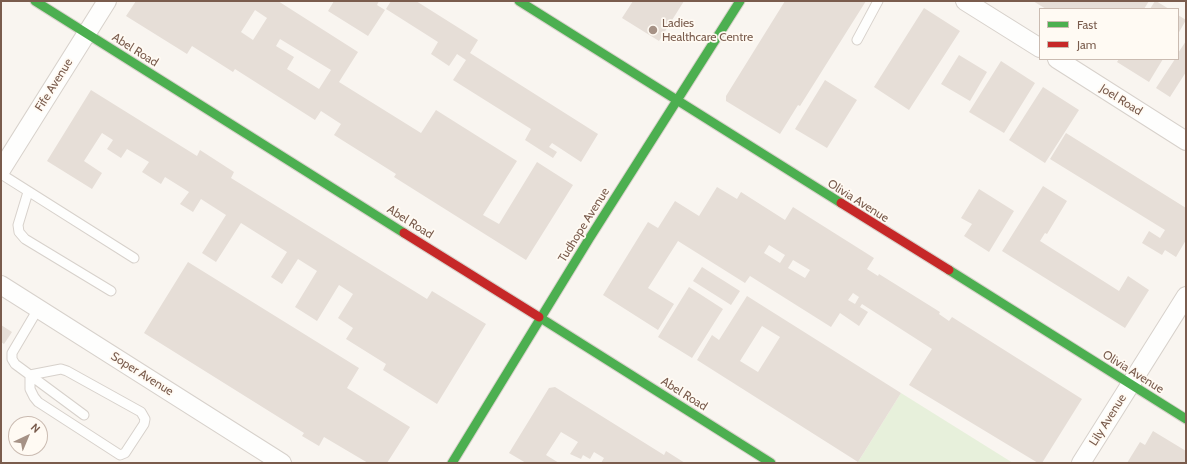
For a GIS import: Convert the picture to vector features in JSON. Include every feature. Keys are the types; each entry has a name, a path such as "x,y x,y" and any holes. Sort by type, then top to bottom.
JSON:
{"street":[{"name":"Abel Road","path":"35,1 771,463"},
{"name":"Fife Avenue","path":"1,170 107,1"},
{"name":"Olivia Avenue","path":"519,1 676,101 1186,419"},
{"name":"Tudhope Avenue","path":"452,463 676,101 740,1"},
{"path":"965,1 1039,47"},
{"name":"Joel Road","path":"1059,60 1186,141"},
{"name":"Soper Avenue","path":"1,285 282,463"},
{"name":"Lily Avenue","path":"1081,463 1186,296"}],"lane":[{"path":"857,40 878,1"},
{"path":"1,174 134,258"},
{"path":"28,192 18,225 19,232 25,239 111,292"},
{"path":"38,308 12,353 12,359 15,364 84,415"},
{"path":"55,370 68,371 141,412 145,419 144,424 129,448 125,453 120,455 38,402 30,389 30,375 55,370"}],"green space":[{"path":"901,393 1013,463 858,462"}],"building":[{"path":"136,1 278,1 358,52 339,82 421,133 436,110 517,161 483,215 499,224 537,162 573,185 526,260 394,177 396,174 334,135 341,124 321,111 315,120 235,69 233,72 192,46 187,54 126,16","holes":["255,10 267,18 253,40 241,32","280,39 331,70 319,89 287,69 294,57 276,46"]},
{"path":"334,1 379,1 377,5 385,10 368,36 328,11"},
{"path":"391,1 416,1 478,40 470,53 598,134 581,162 552,143 549,147 557,152 553,158 525,140 531,129 453,80 466,60 457,54 449,66 431,54 438,42 386,9"},
{"name":"Ladies Healthcare Centre","path":"633,1 684,1 659,41 622,18"},
{"path":"785,1 866,1 800,106 798,105 780,134 726,101 726,96"},
{"path":"1033,1 1149,1 1145,8 1044,8"},
{"path":"1156,1 1167,8 1151,8"},
{"path":"924,8 960,31 909,110 874,87"},
{"path":"1179,16 1186,20 1179,32"},
{"path":"1186,41 1186,72 1170,97 1156,88 1174,60 1179,60 1179,52"},
{"path":"959,55 987,72 970,101 941,84"},
{"path":"1118,60 1162,60 1149,82 1117,62"},
{"path":"1001,61 1035,83 1004,133 969,112"},
{"path":"825,80 857,100 827,148 795,129"},
{"path":"1043,87 1079,110 1045,163 1009,140"},
{"path":"91,90 197,156 200,150 234,172 231,178 427,299 432,291 486,324 437,404 383,370 386,364 346,339 353,328 338,318 353,294 339,285 317,321 295,307 317,271 298,259 282,284 271,277 287,252 241,223 216,262 202,253 226,215 201,199 193,212 180,204 189,192 165,177 161,184 142,172 149,162 127,149 121,158 107,149 113,140 102,133 84,161 102,173 92,189 47,161"},
{"path":"1066,133 1186,208 1186,240 1176,257 1165,250 1162,255 1142,243 1149,231 1160,238 1165,230 1050,159"},
{"path":"1043,186 1067,201 1047,234 1045,233 1040,241 1119,291 1128,276 1149,290 1125,328 1002,251"},
{"path":"717,187 737,199 741,192 785,220 793,207 874,258 867,269 878,276 879,274 940,312 939,314 949,321 952,317 1082,399 1042,463 1038,463 909,385 932,349 862,304 860,307 868,312 859,326 840,313 831,327 750,276 745,283 678,241 648,288 674,304 658,330 603,295 648,222 658,228 675,201 699,216","holes":["769,245 785,255 780,263 764,253","793,260 810,270 805,278 788,268","853,293 859,297 855,304 848,300"]},
{"path":"979,189 1014,211 989,252 964,236 972,224 961,218"},
{"path":"188,262 359,368 347,388 410,427 387,463 368,463 324,437 319,446 302,436 304,433 144,333"},
{"path":"702,267 740,291 731,305 693,281"},
{"path":"689,287 723,309 692,358 658,337"},
{"path":"747,296 901,393 858,462 697,360 712,335 719,340","holes":["762,326 780,337 758,372 740,361"]},
{"path":"1,325 12,332 4,344 1,342"},
{"path":"555,387 664,455 666,451 685,463 601,463 604,458 594,452 590,459 583,455 581,459 570,454 578,442 561,432 546,455 559,463 526,463 509,453 549,388"},
{"path":"1153,431 1186,451 1186,463 1127,463 1140,442 1145,445"}],"traffic: fast":[{"path":"35,1 404,233"},
{"path":"519,1 841,203"},
{"path":"452,463 589,239 740,1"},
{"path":"949,270 1186,419"},
{"path":"539,317 771,463"}],"traffic: jam":[{"path":"841,203 949,270"},
{"path":"404,233 539,317"}],"place":[{"name":"Ladies Healthcare Centre","path":"653,30"}]}
